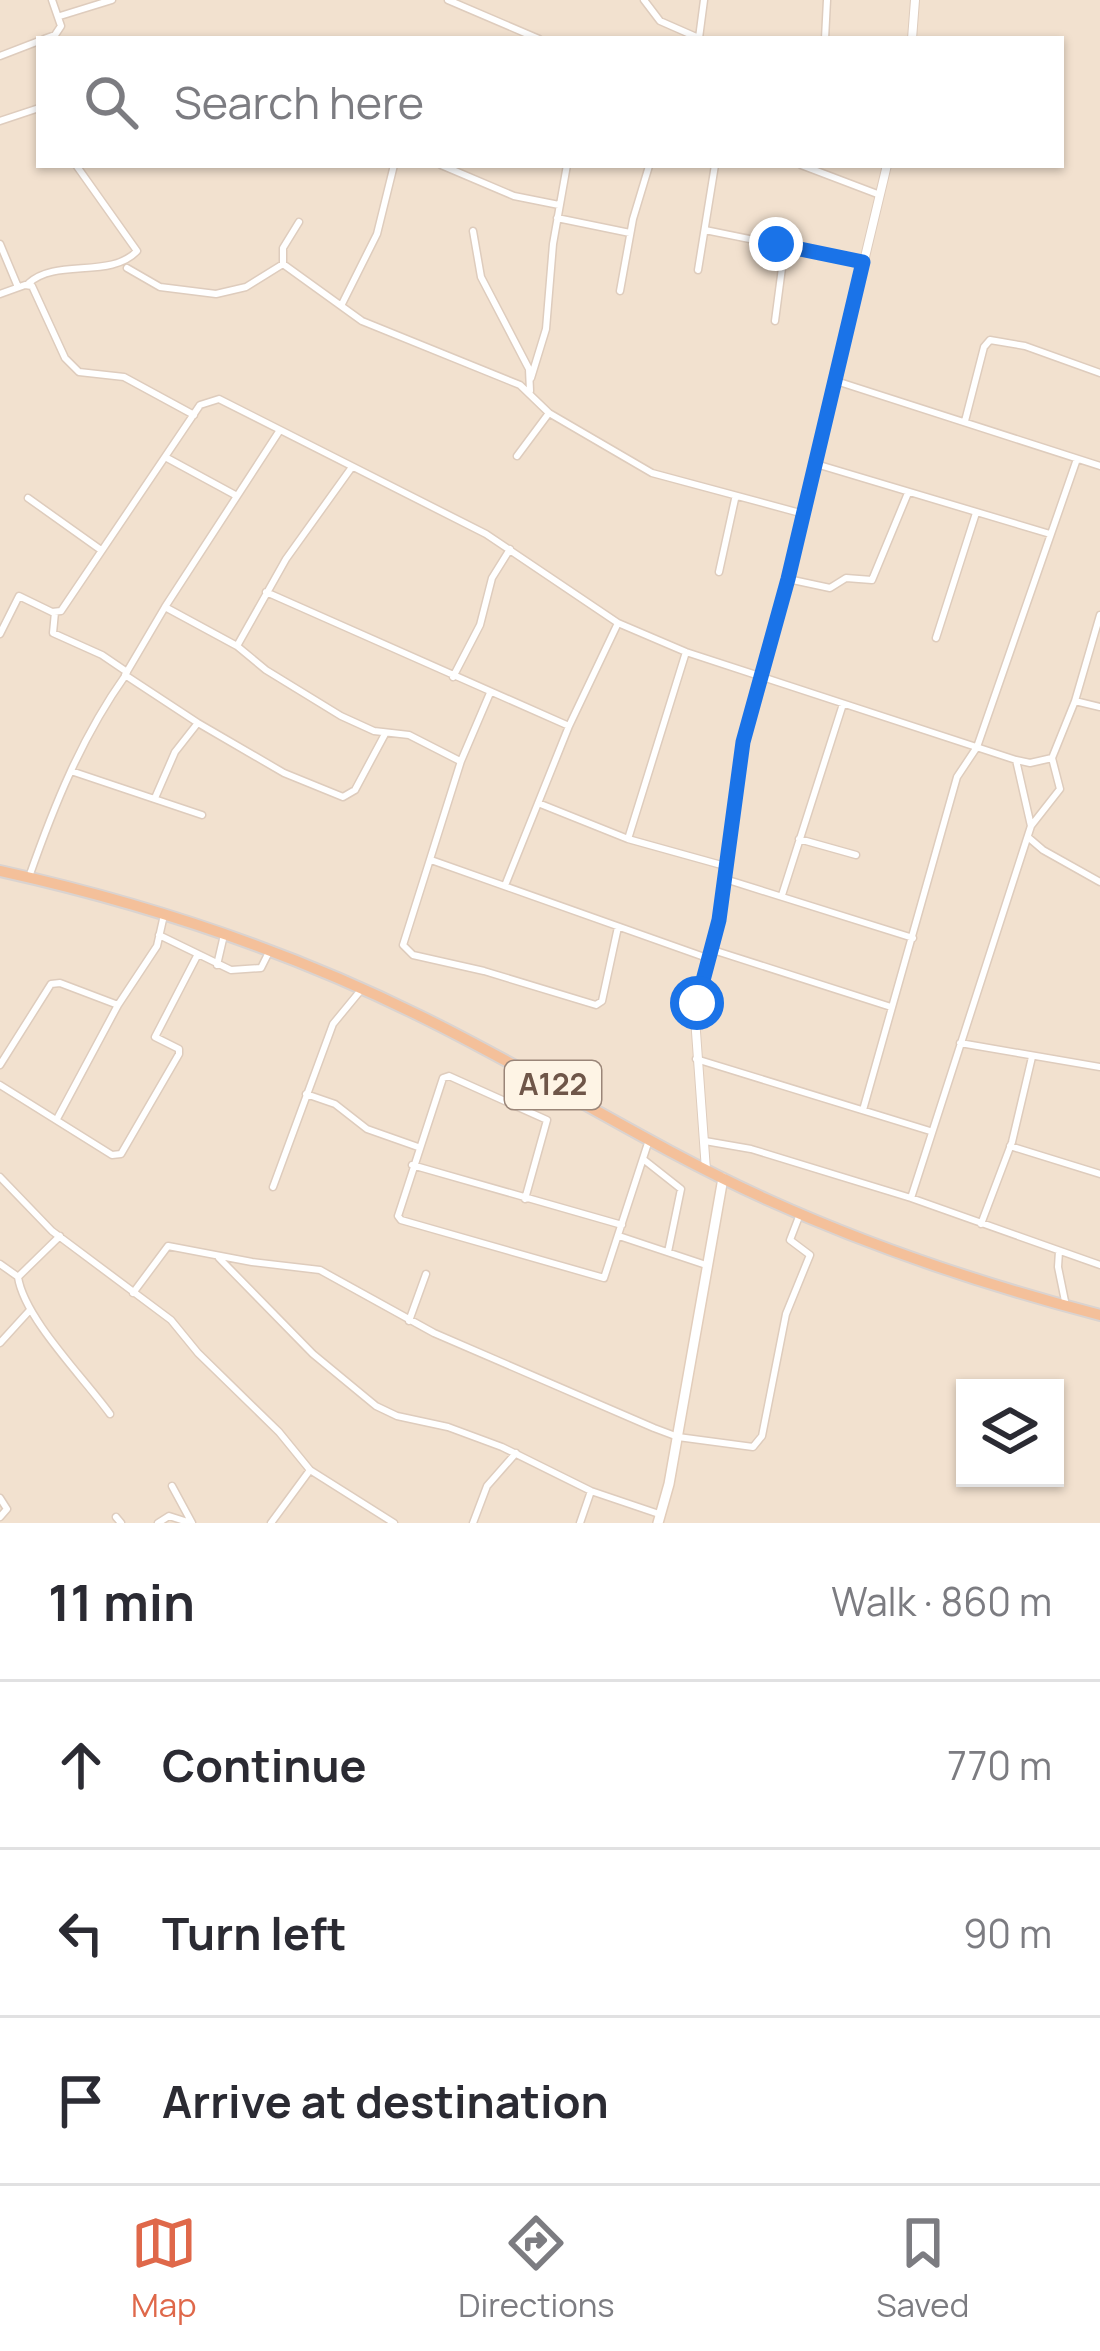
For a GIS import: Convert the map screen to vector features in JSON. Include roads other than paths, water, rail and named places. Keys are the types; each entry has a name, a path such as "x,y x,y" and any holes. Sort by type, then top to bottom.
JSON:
{"highway":[{"name":"A122","path":"0,871 164,914 269,951 362,989 505,1058 649,1140 800,1214 918,1261 1100,1316"}],"main road":[{"path":"659,1519 723,1178"}],"street":[{"path":"49,36 58,31 60,16 52,0"},
{"path":"60,16 112,0"},
{"path":"448,0 465,3 532,36"},
{"path":"644,0 660,20 696,36"},
{"path":"700,36 704,0"},
{"path":"825,36 827,0"},
{"path":"912,36 915,0"},
{"path":"0,56 36,42"},
{"path":"0,122 36,109"},
{"path":"0,294 42,274 122,264 137,251 78,168"},
{"path":"342,304 377,234 393,168"},
{"path":"448,168 514,196 559,205"},
{"path":"530,391 546,329 566,168"},
{"path":"620,291 648,168"},
{"path":"698,270 715,168"},
{"path":"809,168 880,195"},
{"path":"706,1170 696,1058 697,1003 725,879 735,786 758,676 788,579 885,168"},
{"path":"557,218 630,233"},
{"path":"283,264 283,248 298,222"},
{"path":"705,230 863,262"},
{"path":"473,231 486,290 508,324 531,378"},
{"path":"0,244 18,287"},
{"path":"775,321 785,245"},
{"path":"283,264 362,321 530,391 550,412 652,473 804,514"},
{"path":"127,268 158,287 216,294 246,287 283,264"},
{"path":"28,284 65,358 79,372 124,376 194,415"},
{"path":"965,421 991,340 1024,346 1100,373"},
{"path":"833,380 1100,466"},
{"path":"0,634 3,614 20,596 61,611 194,415 205,401 219,399 445,512 510,549 618,623 686,652 1016,760 1030,763 1052,758"},
{"path":"517,456 550,412"},
{"path":"29,878 53,808 94,719 280,430"},
{"path":"167,458 238,496"},
{"path":"863,1110 957,777 977,747 1077,459"},
{"path":"816,464 1050,534"},
{"path":"237,646 266,592 352,467"},
{"path":"788,579 830,588 846,578 872,580 908,493"},
{"path":"28,498 101,550"},
{"path":"719,572 735,498"},
{"path":"936,638 976,513"},
{"path":"453,676 480,626 492,578 510,549"},
{"path":"266,592 569,726"},
{"path":"165,607 237,646 266,670 341,716 385,734 409,735 461,761"},
{"path":"55,612 53,633 102,655 197,723 284,772 343,797 355,790 385,734"},
{"path":"1031,826 1060,789 1052,758 1097,638 1100,615"},
{"path":"506,884 569,726 618,623"},
{"path":"628,839 686,652"},
{"path":"490,693 461,761 404,940 406,950 596,1005 602,1001 618,927"},
{"path":"1075,701 1100,706"},
{"path":"782,895 844,704"},
{"path":"155,798 175,752 197,723"},
{"path":"911,1198 1029,838 1031,826 1016,760"},
{"path":"71,771 202,815"},
{"path":"538,803 628,839 725,866"},
{"path":"1029,838 1100,882"},
{"path":"799,839 856,856"},
{"path":"431,860 618,927 891,1007"},
{"path":"725,879 913,938"},
{"path":"58,1118 118,1004 148,961 164,914"},
{"path":"218,965 224,934"},
{"path":"159,935 231,970 257,970 269,951"},
{"path":"0,1085 112,1155 122,1154 179,1054 154,1036 198,954"},
{"path":"0,1065 51,984 118,1004"},
{"path":"273,1187 336,1018 362,989"},
{"path":"960,1043 1100,1067"},
{"path":"981,1224 1010,1146 1032,1057"},
{"path":"696,1058 930,1131"},
{"path":"525,1199 545,1117 445,1076 412,1165 400,1220 599,1279 607,1276 649,1140"},
{"path":"306,1094 335,1104 367,1129 418,1147"},
{"path":"704,1142 751,1149 911,1198 1100,1265"},
{"path":"1010,1146 1100,1174"},
{"path":"643,1159 680,1189 668,1252"},
{"path":"412,1165 622,1225"},
{"path":"0,1177 60,1236 171,1320 310,1470 394,1523"},
{"path":"133,1293 168,1246 320,1270 409,1321 678,1437 748,1447 760,1442 785,1314 810,1255 790,1240 800,1214"},
{"path":"18,1276 60,1236"},
{"path":"619,1236 706,1265"},
{"path":"1059,1251 1066,1306"},
{"path":"216,1255 314,1354 376,1406 397,1417 467,1433 659,1519"},
{"path":"0,1264 18,1276 30,1310 110,1414"},
{"path":"409,1321 426,1274"},
{"path":"0,1343 30,1310"},
{"path":"473,1523 487,1486 516,1454"},
{"path":"271,1523 310,1470"},
{"path":"172,1486 192,1523"},
{"path":"580,1523 591,1491"},
{"path":"0,1498 8,1509 0,1517"},
{"path":"158,1523 169,1516 192,1523"}]}
